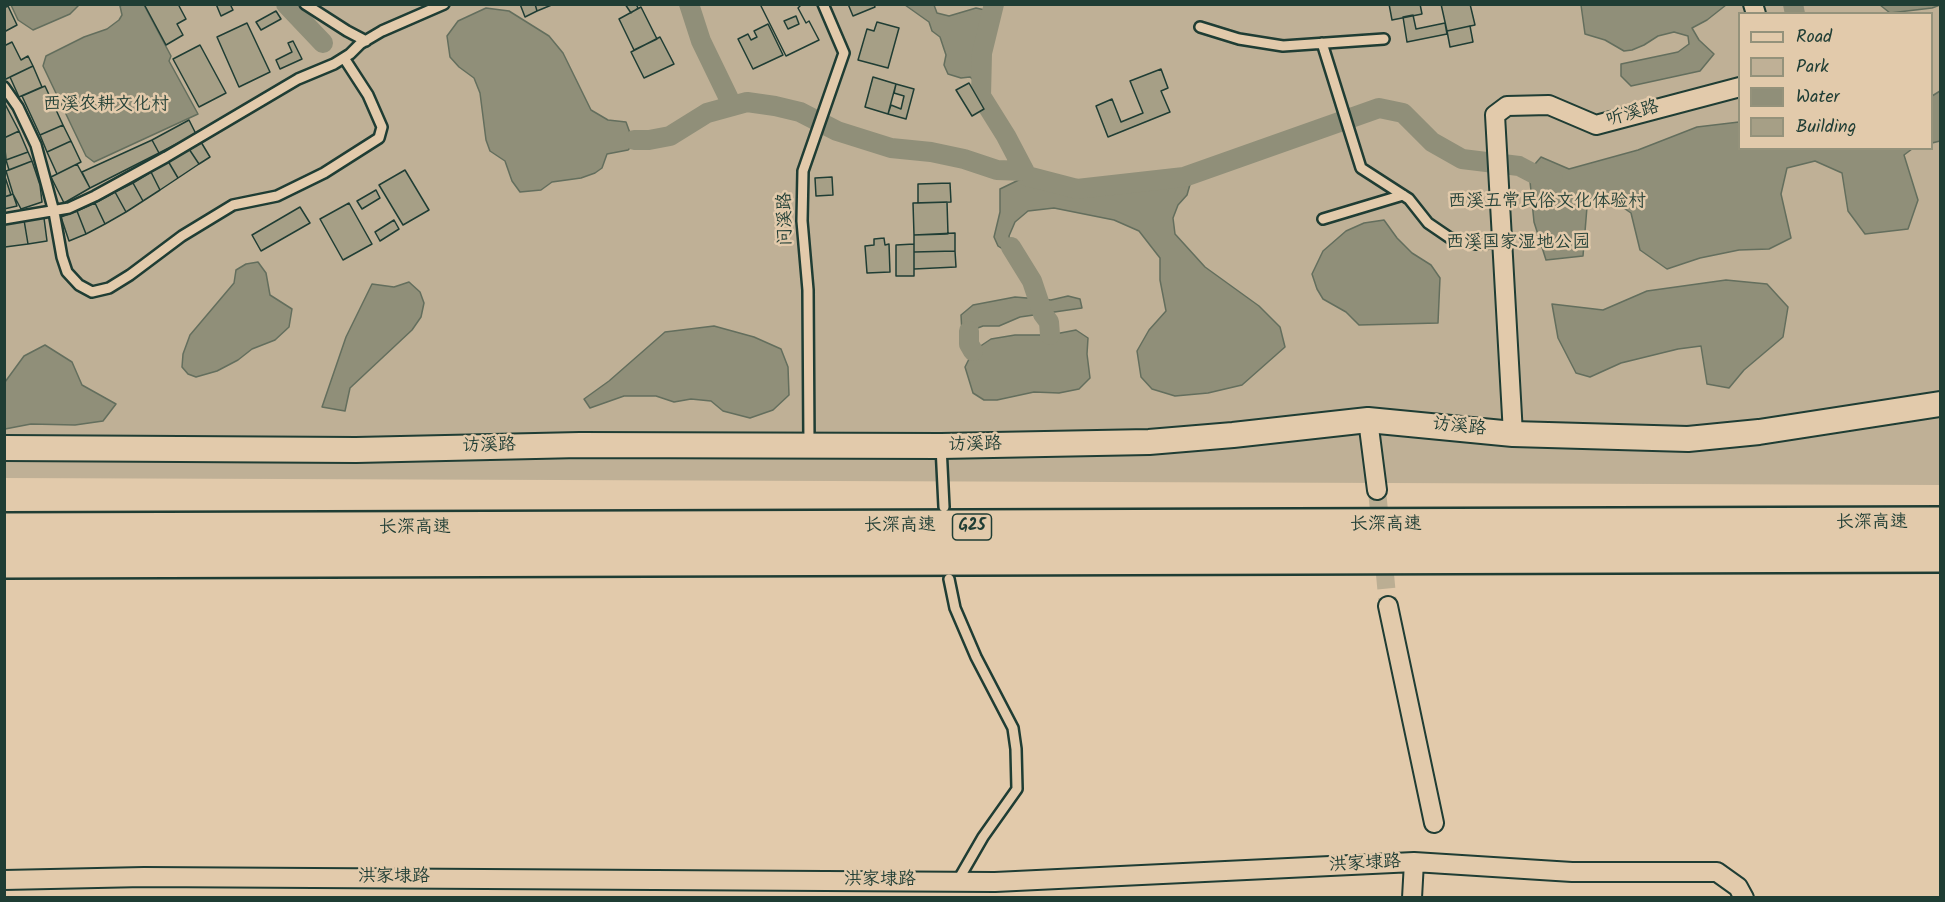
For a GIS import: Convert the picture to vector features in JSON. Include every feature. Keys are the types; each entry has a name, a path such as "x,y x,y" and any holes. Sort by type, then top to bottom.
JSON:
{"highway":[{"name":"长深高速","path":"4,530 1941,524"},
{"name":"长深高速","path":"4,561 1941,555"}],"street":[{"name":"听溪路","path":"1502,242 1495,115 1507,106 1549,105 1596,125 1738,88"},
{"path":"1502,242 1513,434"},
{"name":"访溪路","path":"4,448 356,450 580,445 941,446 1149,442 1368,420 1513,434 1688,439 1760,432 1941,404"},
{"path":"1368,420 1377,490"},
{"path":"1388,606 1434,823"},
{"path":"1412,897 1414,862"},
{"name":"洪家埭路","path":"4,880 175,877 957,882 993,890 1414,862 1572,872 1716,872 1738,886 1744,897"}],"lane":[{"path":"305,4 346,31 366,40"},
{"path":"4,219 54,212 95,196 298,79 344,57 366,40 444,4"},
{"name":"问溪路","path":"809,444 808,290 802,221 803,171 844,53 823,4"},
{"path":"1200,27 1239,39 1283,46 1384,39"},
{"path":"1322,43 1361,168 1409,199 1428,223 1450,238 1476,244 1502,242"},
{"path":"4,87 18,107 36,145 67,272 79,285 92,292 109,288 130,276 182,236 233,205 278,196 324,172 379,138 382,127 373,106 344,57"},
{"path":"1323,219 1403,195"},
{"path":"941,446 944,507"},
{"path":"949,579 955,608 976,657 1013,728 1016,749 1017,789 983,837 957,882"}],"green space":[{"name":"西溪国家湿地公园","path":"5,5 1940,5 1940,485 5,478"}],"water":[{"path":"1581,4 1726,5 1692,28 1699,40 1714,54 1700,71 1631,86 1621,76 1621,64 1678,52 1689,44 1688,36 1674,32 1658,36 1644,45 1624,51 1605,40 1585,34"},
{"path":"11,5 79,5 70,14 33,30 18,20"},
{"path":"144,5 171,56 169,61 198,114 94,162 86,156 43,66 46,56 84,37 107,29 119,20 122,15 120,6"},
{"path":"905,5 934,5 937,13 949,16 976,8 994,12 982,53 981,87 970,77 961,78 948,74 944,65 946,55 940,37 932,31 929,22"},
{"path":"1880,5 1940,5 1932,8 1889,12"},
{"path":"486,8 509,11 549,36 563,53 591,110 608,120 626,122 634,144 628,150 607,154 602,168 595,173 581,178 552,182 541,190 520,192 512,181 505,161 490,151 486,140 480,93 474,78 450,57 447,36 458,21"},
{"path":"1940,91 1940,141 1933,143 1933,95"},
{"path":"1738,122 1738,150 1911,150 1904,155 1918,200 1908,229 1865,234 1848,211 1842,173 1815,161 1787,168 1781,194 1791,238 1769,249 1739,250 1700,258 1667,269 1640,250 1631,213 1609,198 1587,207 1583,256 1546,260 1534,222 1529,171 1541,157 1569,169 1638,150 1697,127"},
{"path":"1193,174 1187,195 1178,205 1173,218 1175,234 1205,267 1259,306 1280,327 1285,347 1242,385 1208,393 1175,396 1152,389 1141,377 1137,351 1149,330 1166,311 1160,280 1160,258 1139,231 1114,220 1054,208 1028,211 1015,222 1009,236 1011,247 1004,250 998,246 994,237 1000,212 1000,189 1027,176 1077,189"},
{"path":"1384,220 1397,238 1412,253 1431,265 1440,278 1438,323 1359,325 1346,312 1323,299 1317,289 1312,274 1323,251 1346,231 1364,223"},
{"path":"258,262 266,273 270,295 292,309 289,327 275,340 252,349 238,360 217,371 196,377 188,374 182,367 183,354 190,335 234,283 236,270 246,264"},
{"path":"1726,280 1767,284 1788,307 1783,337 1744,370 1729,388 1707,384 1701,346 1678,349 1621,363 1590,377 1576,373 1558,338 1552,304 1603,310 1647,291"},
{"path":"409,282 420,292 424,303 421,317 412,330 350,388 345,411 322,407 346,337 372,284 394,287"},
{"path":"1068,296 1080,299 1082,308 1020,317 999,326 983,326 962,334 961,315 973,305 1015,297 1051,300"},
{"path":"714,326 754,337 781,349 788,367 789,395 773,410 750,418 723,411 711,401 691,399 674,402 656,396 624,396 590,408 584,399 609,381 665,332"},
{"path":"1076,330 1088,338 1090,378 1079,389 1059,393 1034,392 997,400 984,400 973,393 965,367 973,351 991,339 1015,335 1050,335"},
{"path":"45,345 72,362 82,385 116,404 103,421 75,425 31,424 5,429 5,382 24,356"}],"building":[{"path":"144,4 178,4 186,19 177,24 183,35 166,45"},
{"path":"216,4 230,4 233,10 221,16"},
{"path":"520,4 535,4 537,11 525,17"},
{"path":"535,4 554,4 537,11"},
{"path":"625,4 636,4 638,8 631,13"},
{"path":"760,4 802,4 798,8 806,23 809,21 819,40 786,56","holes":["796,16 799,24 788,29 784,21"]},
{"path":"760,4 802,4 798,8 806,23 809,21 819,40 786,56"},
{"path":"848,4 874,4 875,7 853,16"},
{"path":"1389,4 1420,4 1422,14 1392,20"},
{"path":"1441,4 1470,4 1475,25 1447,31"},
{"path":"8,6 17,25 4,32 4,8"},
{"path":"641,7 657,39 634,50 619,19"},
{"path":"276,11 281,19 261,30 256,22"},
{"path":"1413,15 1416,29 1445,23 1447,34 1407,42 1403,17"},
{"path":"877,22 899,28 888,68 858,60 867,29 874,31"},
{"path":"247,23 270,72 239,87 217,37"},
{"path":"768,24 783,55 753,69 738,39 748,34 751,40 757,37 754,31"},
{"path":"1470,26 1473,42 1450,47 1447,31"},
{"path":"660,37 674,64 644,78 631,52"},
{"path":"293,41 302,59 280,69 276,60 292,52 288,43"},
{"path":"12,42 21,60 28,56 33,66 4,80 4,46"},
{"path":"200,45 226,93 199,107 173,59"},
{"path":"33,66 42,87 19,97 10,77"},
{"path":"1161,69 1168,88 1161,91 1170,112 1108,137 1096,106 1112,99 1121,122 1143,113 1130,81"},
{"path":"873,77 896,84 888,114 865,107"},
{"path":"969,83 984,109 972,116 956,90"},
{"path":"896,84 914,89 906,119 888,114 891,105 901,109 904,96 894,93"},
{"path":"45,86 63,125 40,135 22,96"},
{"path":"4,102 19,131 4,138"},
{"path":"189,120 196,134 159,153 152,140"},
{"path":"63,125 71,141 47,152 40,135"},
{"path":"19,131 28,152 6,160 4,138"},
{"path":"152,140 159,153 90,188 82,172"},
{"path":"71,141 81,162 57,174 47,152"},
{"path":"201,142 210,157 199,164 189,149"},
{"path":"189,149 199,164 178,178 168,161"},
{"path":"28,152 32,161 9,170 6,160"},
{"path":"32,161 40,185 42,202 21,209 13,194 6,171"},
{"path":"168,161 178,178 160,190 151,172"},
{"path":"77,164 90,188 64,203 51,177"},
{"path":"405,170 429,210 403,225 379,185"},
{"path":"151,172 160,190 143,201 133,183"},
{"path":"4,174 11,195 4,197"},
{"path":"832,177 833,195 816,196 815,178"},
{"path":"133,183 143,201 126,212 115,192"},
{"path":"950,183 951,202 918,203 918,184"},
{"path":"376,190 380,198 362,209 357,201"},
{"path":"115,192 126,212 105,224 95,203"},
{"path":"13,194 17,206 4,209 4,197"},
{"path":"947,202 948,234 914,235 913,203"},
{"path":"95,203 105,224 86,234 77,211"},
{"path":"349,203 372,244 343,260 320,219"},
{"path":"300,207 310,223 261,251 252,235"},
{"path":"77,211 86,234 69,241 61,217"},
{"path":"44,218 47,241 28,244 24,220"},
{"path":"24,220 28,244 5,247 4,224"},
{"path":"394,220 399,229 380,241 375,232"},
{"path":"955,233 955,251 914,252 914,235"},
{"path":"884,238 885,245 889,244 890,272 867,273 865,246 874,245 874,239"},
{"path":"914,244 914,276 896,276 896,245"},
{"path":"955,251 956,267 914,269 914,252"}],"waterway":[{"path":"286,4 323,43"},
{"path":"689,4 701,41 732,105"},
{"path":"994,4 982,53 981,96 1027,176 1077,189 1184,177 1379,108 1403,113 1432,142 1462,159 1519,166 1542,178 1553,179"},
{"path":"1793,4 1795,12"},
{"path":"634,140 670,136 707,113 747,102 800,112 837,131 891,148 931,152 964,159 997,170 1024,171"},
{"path":"1011,247 1032,281 1043,314 1049,322 1050,335"},
{"path":"969,331 969,344 973,351"}],"tunnel":[{"path":"1377,490 1388,606"}],"park label":[{"name":"西溪农耕文化村","path":"106,106"},
{"name":"西溪五常民俗文化体验村","path":"1547,203"}]}
